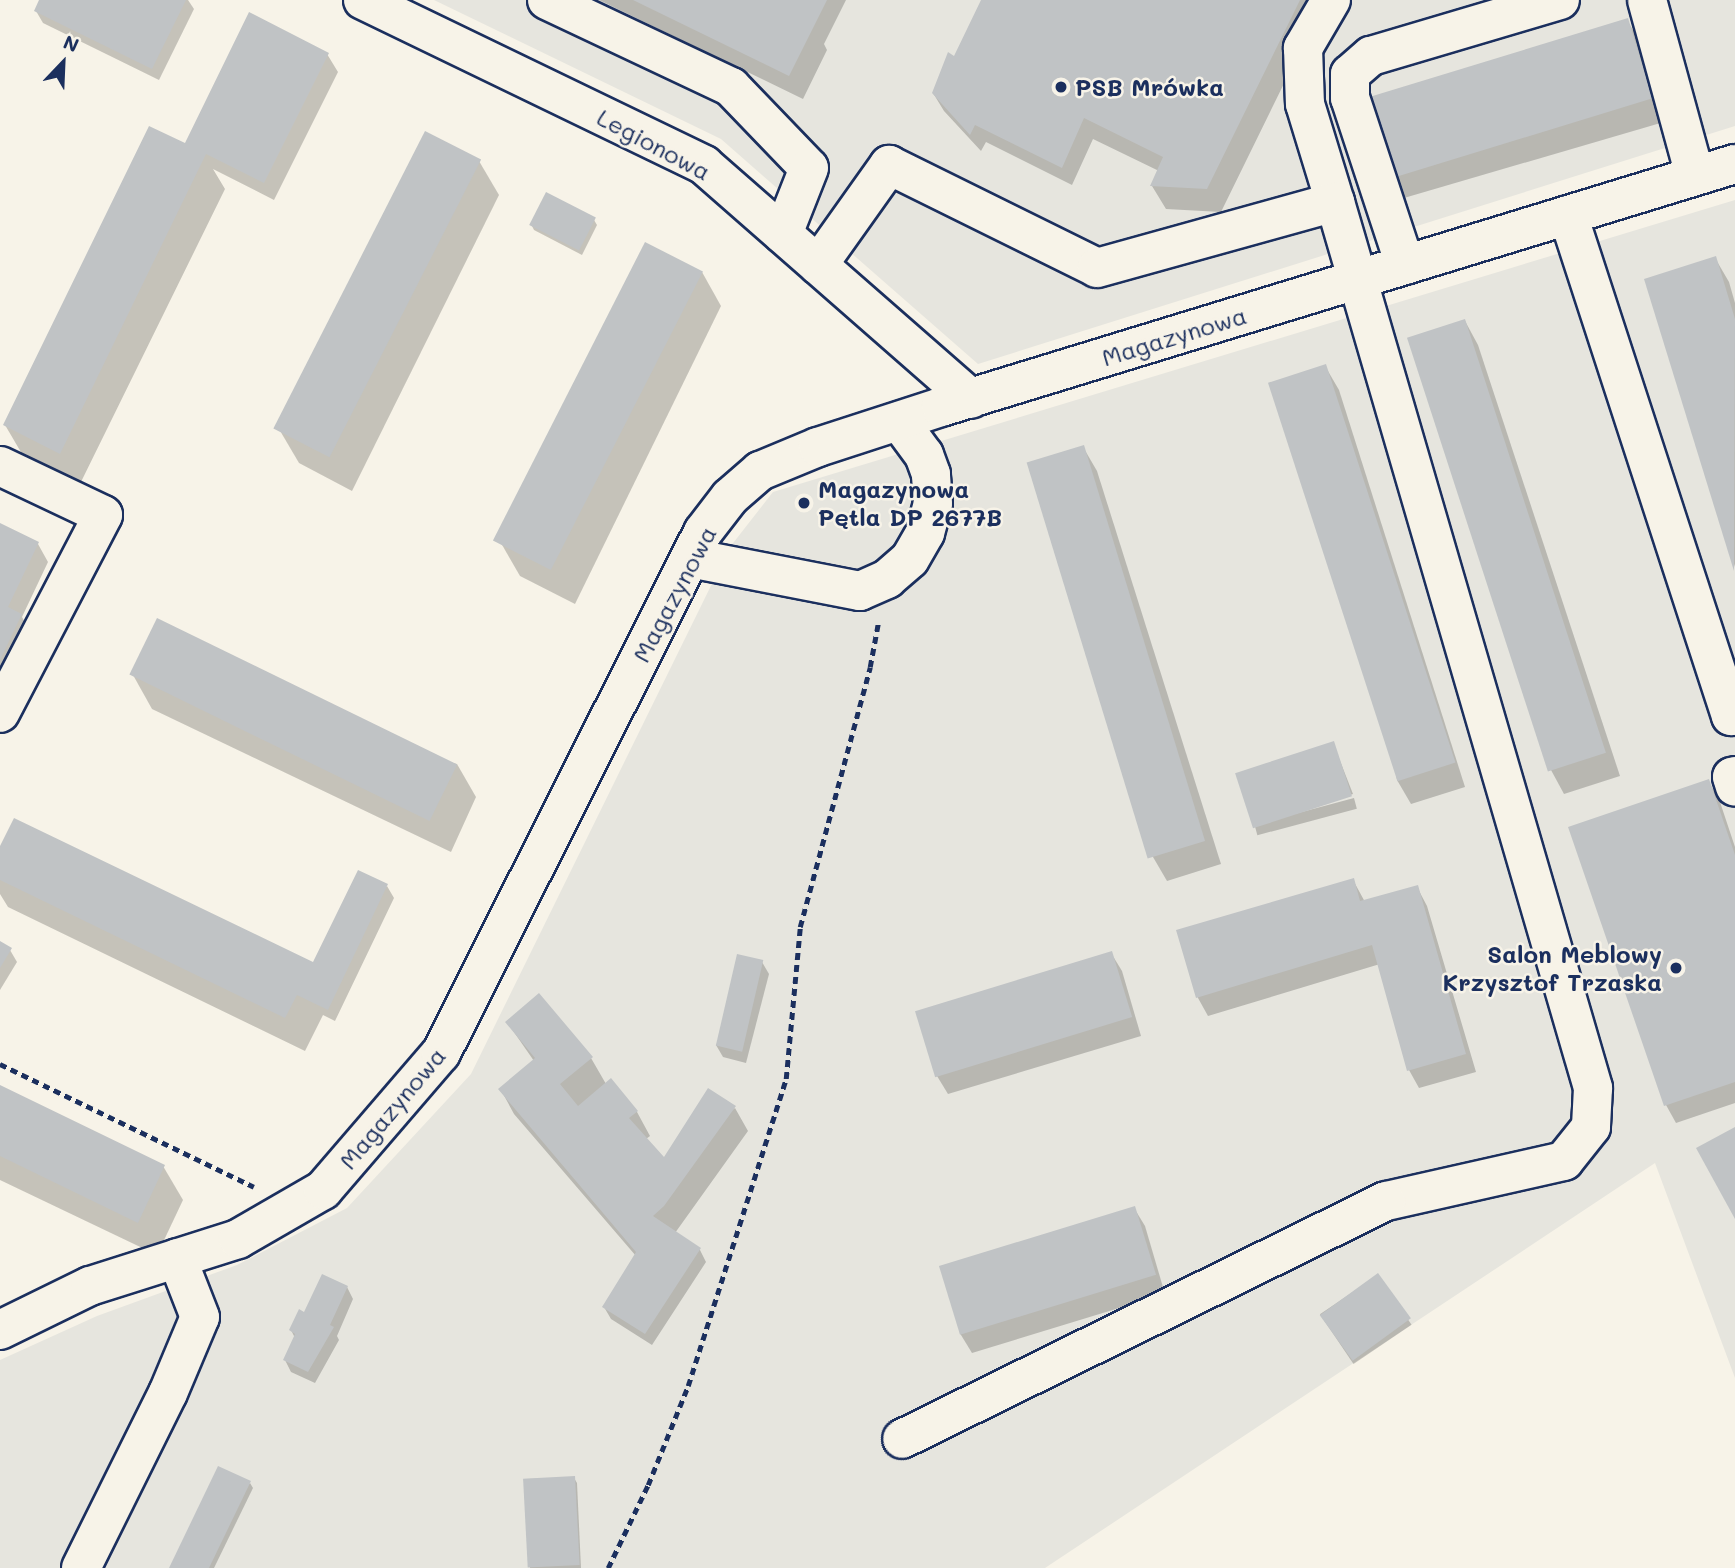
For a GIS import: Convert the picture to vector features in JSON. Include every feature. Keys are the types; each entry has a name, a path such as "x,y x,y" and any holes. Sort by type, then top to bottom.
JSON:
{"street":[{"name":"Legionowa","path":"363,0 704,165 971,398"},
{"path":"547,0 731,87 809,168 783,234"},
{"path":"902,1439 1386,1201 1564,1161 1591,1127 1593,1088 1590,1074 1305,104 1303,48 1331,0"},
{"path":"1405,265 1350,98 1350,74 1371,56 1560,0"},
{"path":"1647,0 1695,176"},
{"name":"Magazynowa","path":"0,1331 90,1286 238,1239 323,1190 441,1054 703,532 730,497 760,471 818,447 971,398 1735,164"},
{"path":"818,265 889,165 1097,268 1335,202"},
{"path":"1568,215 1731,716 1735,715"},
{"path":"690,558 860,591 887,579 910,559 925,533 933,504 931,474 924,455 899,421"},
{"path":"0,466 103,515 0,713"},
{"path":"1735,776 1732,777 1735,787"},
{"path":"81,1568 167,1393 200,1317 177,1258"}],"path":[{"path":"608,1568 648,1485 688,1386 786,1079 800,926 870,667 887,579"},
{"path":"0,1063 294,1206"}],"shaded area":[{"path":"434,0 1735,0 1735,126 978,364 721,139"},
{"path":"1735,200 1735,1378 1655,1163 1045,1568 0,1568 0,1360 97,1316 237,1265 347,1208 471,1074 730,547 773,492"}],"building":[{"path":"39,0 186,0 152,69 34,11"},
{"path":"633,0 827,0 789,76"},
{"path":"981,0 1300,0 1207,189 1150,186 1163,157 1084,118 1062,168 975,125 970,135 932,93 948,52 954,56"},
{"path":"249,12 329,53 264,183 206,154 60,454 3,425 149,126 185,143"},
{"path":"1628,18 1653,98 1391,178 1367,98"},
{"path":"425,131 481,160 330,457 273,429"},
{"path":"546,192 596,217 579,250 529,225"},
{"path":"645,242 703,272 551,570 493,540"},
{"path":"1716,256 1735,319 1734,571 1644,279"},
{"path":"1465,319 1606,753 1548,772 1407,338"},
{"path":"1326,364 1455,762 1397,781 1268,383"},
{"path":"1084,445 1205,841 1148,858 1027,463"},
{"path":"0,523 39,542 8,607 22,614 0,660"},
{"path":"157,618 457,764 430,821 129,675"},
{"path":"1334,741 1352,796 1253,828 1235,773"},
{"name":"Salon Meblowy Krzysztof Trzaska","path":"1709,779 1735,855 1735,1082 1664,1106 1568,827"},
{"path":"14,818 313,962 358,870 388,884 328,1010 297,995 285,1018 0,880 0,846"},
{"path":"1354,878 1360,901 1418,885 1466,1054 1407,1071 1372,945 1196,998 1176,930"},
{"path":"0,941 12,948 0,968"},
{"path":"1112,951 1132,1017 935,1077 915,1011"},
{"path":"737,954 763,960 742,1052 716,1046"},
{"path":"539,993 593,1057 560,1084 578,1106 611,1078 638,1111 629,1118 664,1157 708,1088 736,1106 664,1206 653,1216 701,1248 645,1334 602,1307 636,1252 498,1089 535,1058 505,1022"},
{"path":"0,1085 165,1165 138,1223 0,1156"},
{"path":"1735,1127 1735,1219 1696,1148"},
{"path":"1135,1206 1156,1275 960,1335 939,1266"},
{"path":"1378,1273 1411,1318 1353,1361 1320,1315"},
{"path":"322,1274 348,1286 330,1325 334,1327 308,1372 283,1360 295,1334 289,1330 299,1309 304,1312"},
{"path":"218,1466 251,1481 209,1568 169,1568"},
{"path":"575,1476 580,1565 528,1568 523,1479"}],"place":[{"name":"PSB Mrówka","path":"1061,87"},
{"name":"Magazynowa Pętla DP 2677B","path":"804,503"},
{"name":"Salon Meblowy Krzysztof Trzaska","path":"1676,968"}]}
